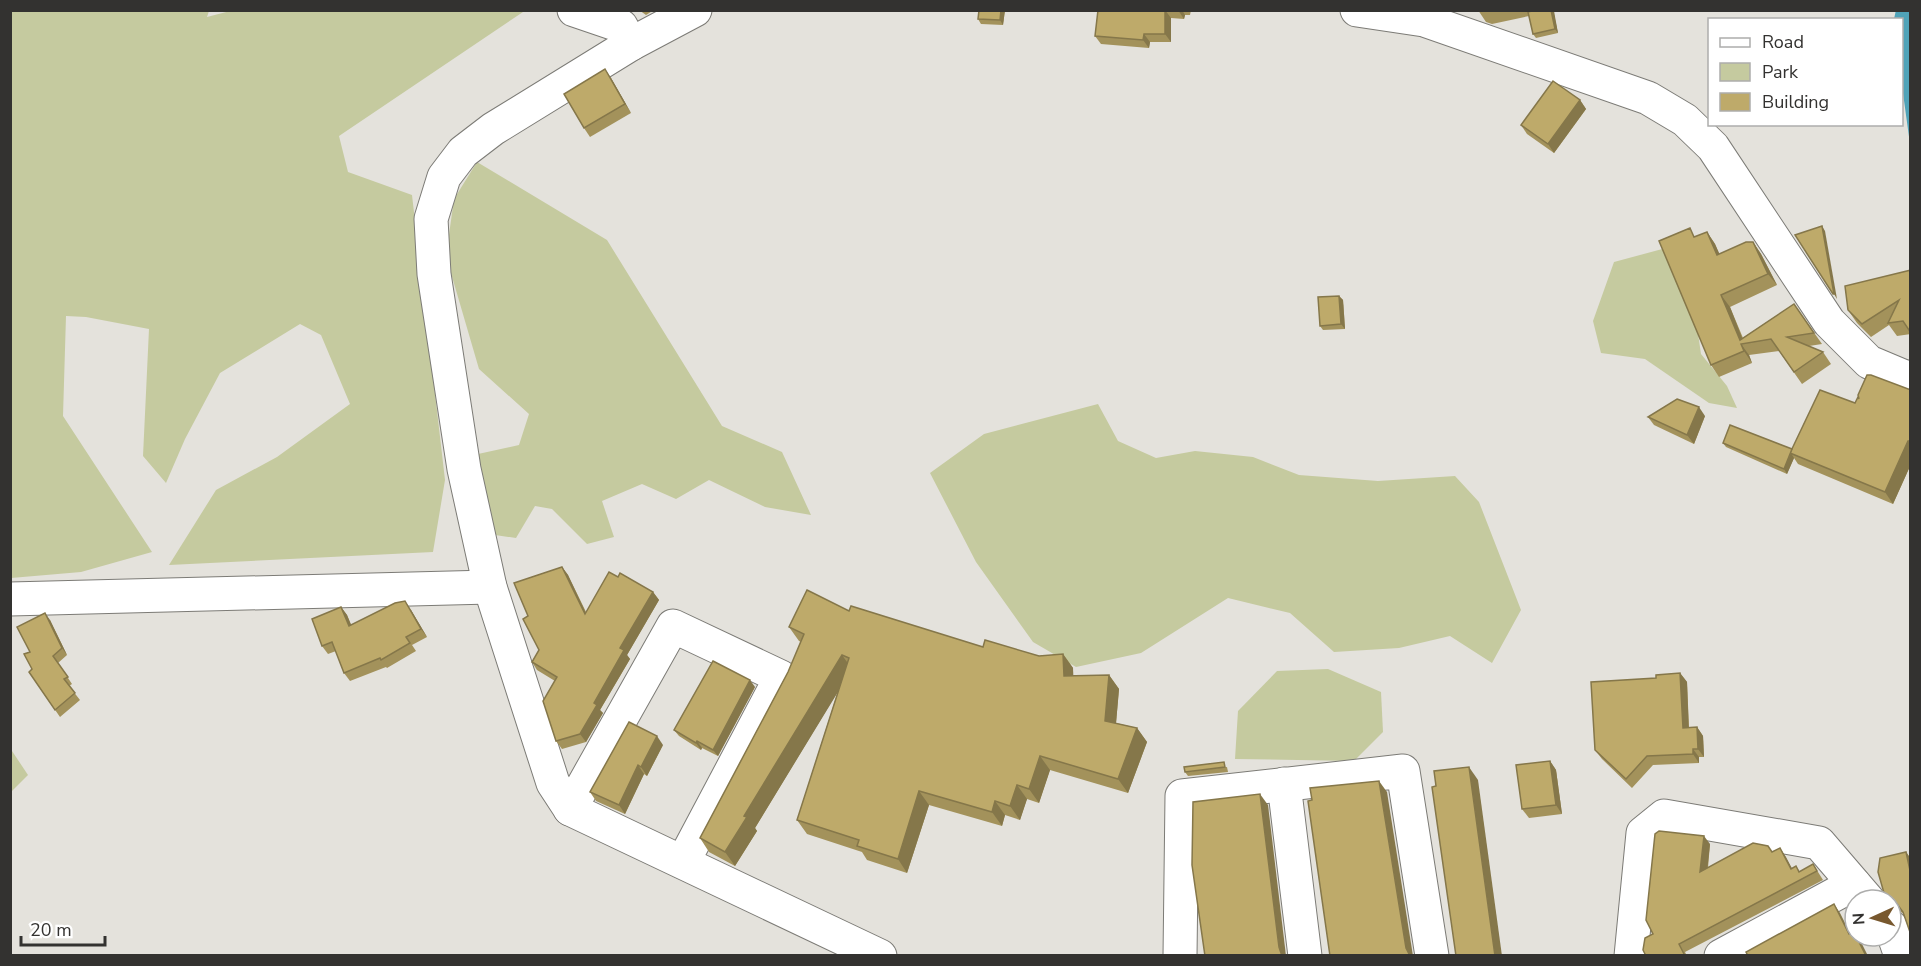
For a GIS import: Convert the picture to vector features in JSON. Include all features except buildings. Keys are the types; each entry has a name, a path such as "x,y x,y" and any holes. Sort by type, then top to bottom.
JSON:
{"street":[{"path":"574,10 621,26 631,44"},
{"path":"695,10 631,44 493,129 463,152 444,177 431,219 434,274 464,469 490,587 553,783 570,809 871,954"},
{"path":"1357,10 1424,20 1648,98 1685,120 1713,147 1829,322 1869,362 1906,378 1911,377"},
{"path":"10,599 490,587"},
{"path":"570,809 673,626 684,631 781,677 683,862"},
{"path":"1180,956 1182,796 1403,771 1432,956"},
{"path":"1284,784 1305,956"},
{"path":"1631,956 1643,833 1664,816 1819,843 1858,888"},
{"path":"1721,956 1843,900"}],"green space":[{"path":"234,10 519,10 523,12 339,136 348,172 412,195 445,480 433,552 169,565 216,490 277,457 350,404 321,335 300,324 220,373 185,439 166,483 143,456 149,329 86,317 66,316 63,416 152,552 81,572 11,578 11,11 209,11 207,17"},
{"path":"477,162 607,240 722,426 782,452 811,515 765,507 709,480 676,499 642,484 602,501 614,537 587,544 552,509 535,506 516,538 495,535 478,454 519,445 529,414 479,369 446,256 454,199"},
{"path":"1666,248 1691,286 1701,354 1727,386 1737,408 1709,403 1645,359 1601,353 1593,321 1614,262"},
{"path":"1098,404 1118,441 1156,458 1195,451 1253,457 1299,475 1378,481 1455,476 1479,502 1521,610 1492,663 1450,636 1399,648 1334,652 1290,613 1228,598 1141,653 1076,667 1033,642 976,562 930,473 984,434"},
{"path":"1328,669 1381,692 1383,732 1354,761 1235,759 1238,711 1277,671"},
{"path":"10,748 28,775 11,792 10,792"}],"water":[{"path":"1896,10 1910,11 1910,144 1903,93 1903,18 1894,18"}]}
